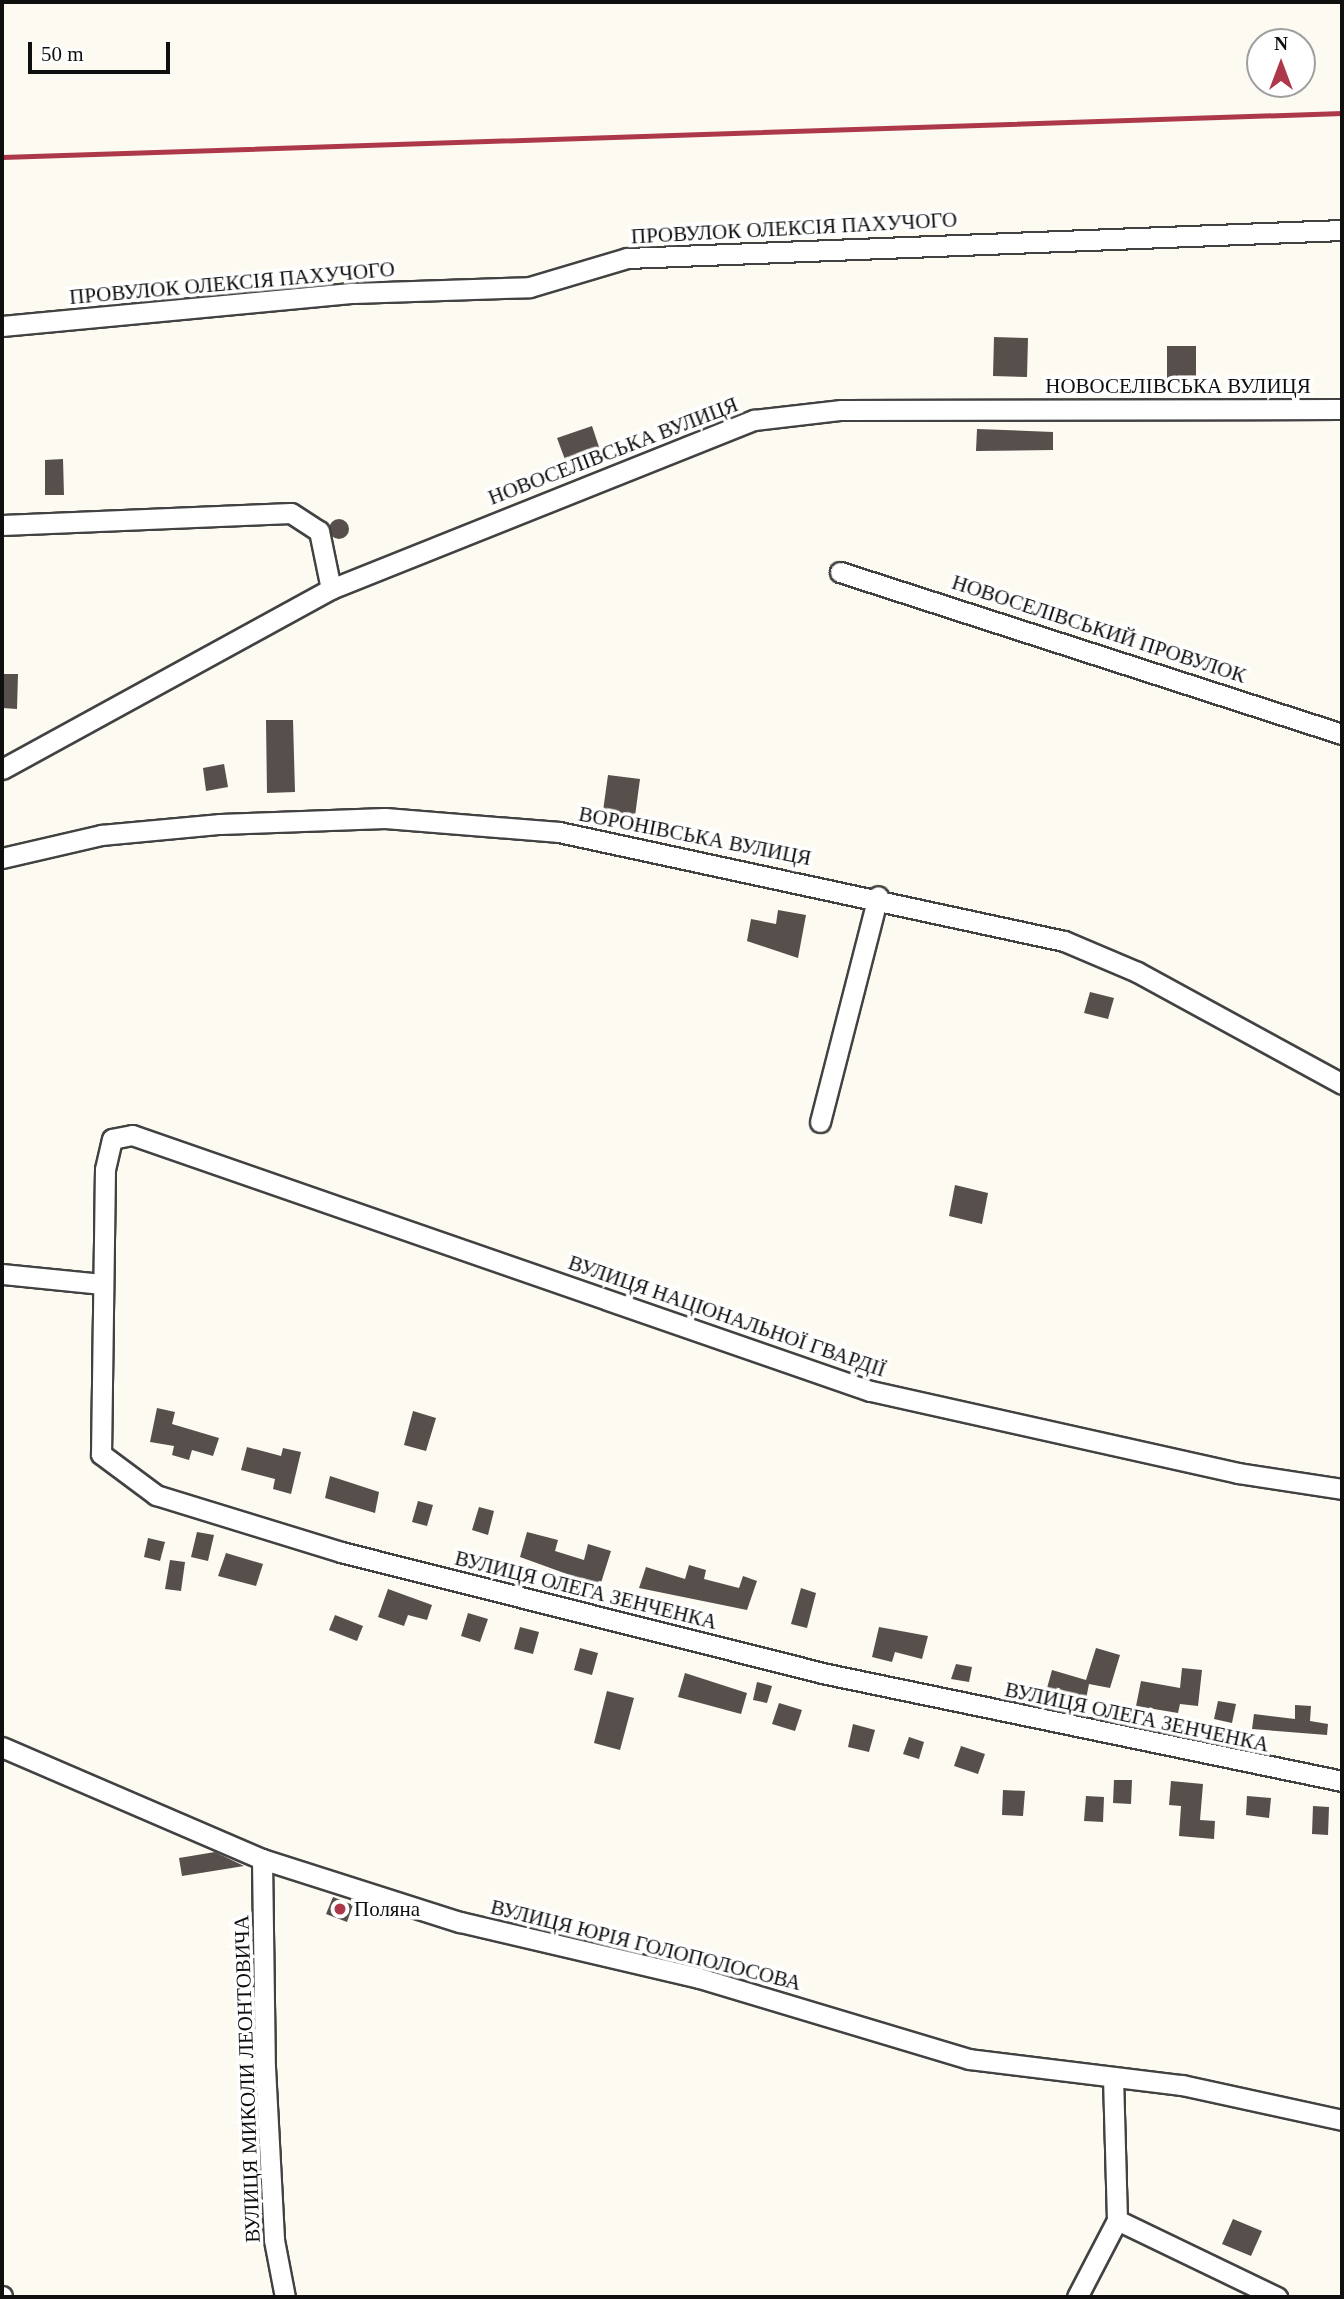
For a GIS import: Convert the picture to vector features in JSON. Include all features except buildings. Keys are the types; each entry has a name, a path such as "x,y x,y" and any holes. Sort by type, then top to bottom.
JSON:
{"street":[{"name":"ПРОВУЛОК ОЛЕКСІЯ ПАХУЧОГО","path":"2,326 353,293 530,287 626,258 1342,230"},
{"name":"НОВОСЕЛІВСЬКА ВУЛИЦЯ","path":"2,769 331,589 754,420 841,410 1342,409"},
{"path":"2,525 291,513 319,531 331,589"},
{"name":"НОВОСЕЛІВСЬКИЙ ПРОВУЛОК","path":"840,572 1342,734"},
{"name":"ВОРОНІВСЬКА ВУЛИЦЯ","path":"2,858 165,827 386,818 559,832 878,896 1064,941 1137,972 1342,1083"},
{"path":"820,1122 878,896"},
{"name":"ВУЛИЦЯ НАЦІОНАЛЬНОЇ ГВАРДІЇ","path":"103,1284 111,1139 132,1135 870,1391 1238,1473 1342,1489"},
{"path":"2,1274 103,1284"},
{"name":"ВУЛИЦЯ ОЛЕГА ЗЕНЧЕНКА","path":"103,1284 101,1454 156,1495 341,1552 822,1673 1342,1781"},
{"name":"ВУЛИЦЯ ЮРІЯ ГОЛОПОЛОСОВА","path":"2,1747 262,1859 460,1922 699,1978 969,2059 1182,2085 1342,2120"},
{"name":"ВУЛИЦЯ МИКОЛИ ЛЕОНТОВИЧА","path":"262,1859 268,2134 274,2240 285,2297"},
{"path":"1077,2297 1118,2220 1113,2077"},
{"path":"1118,2220 1277,2297"}],"railway":[{"path":"2,157 1342,113"}],"place":[{"name":"Поляна","path":"340,1909"}]}
